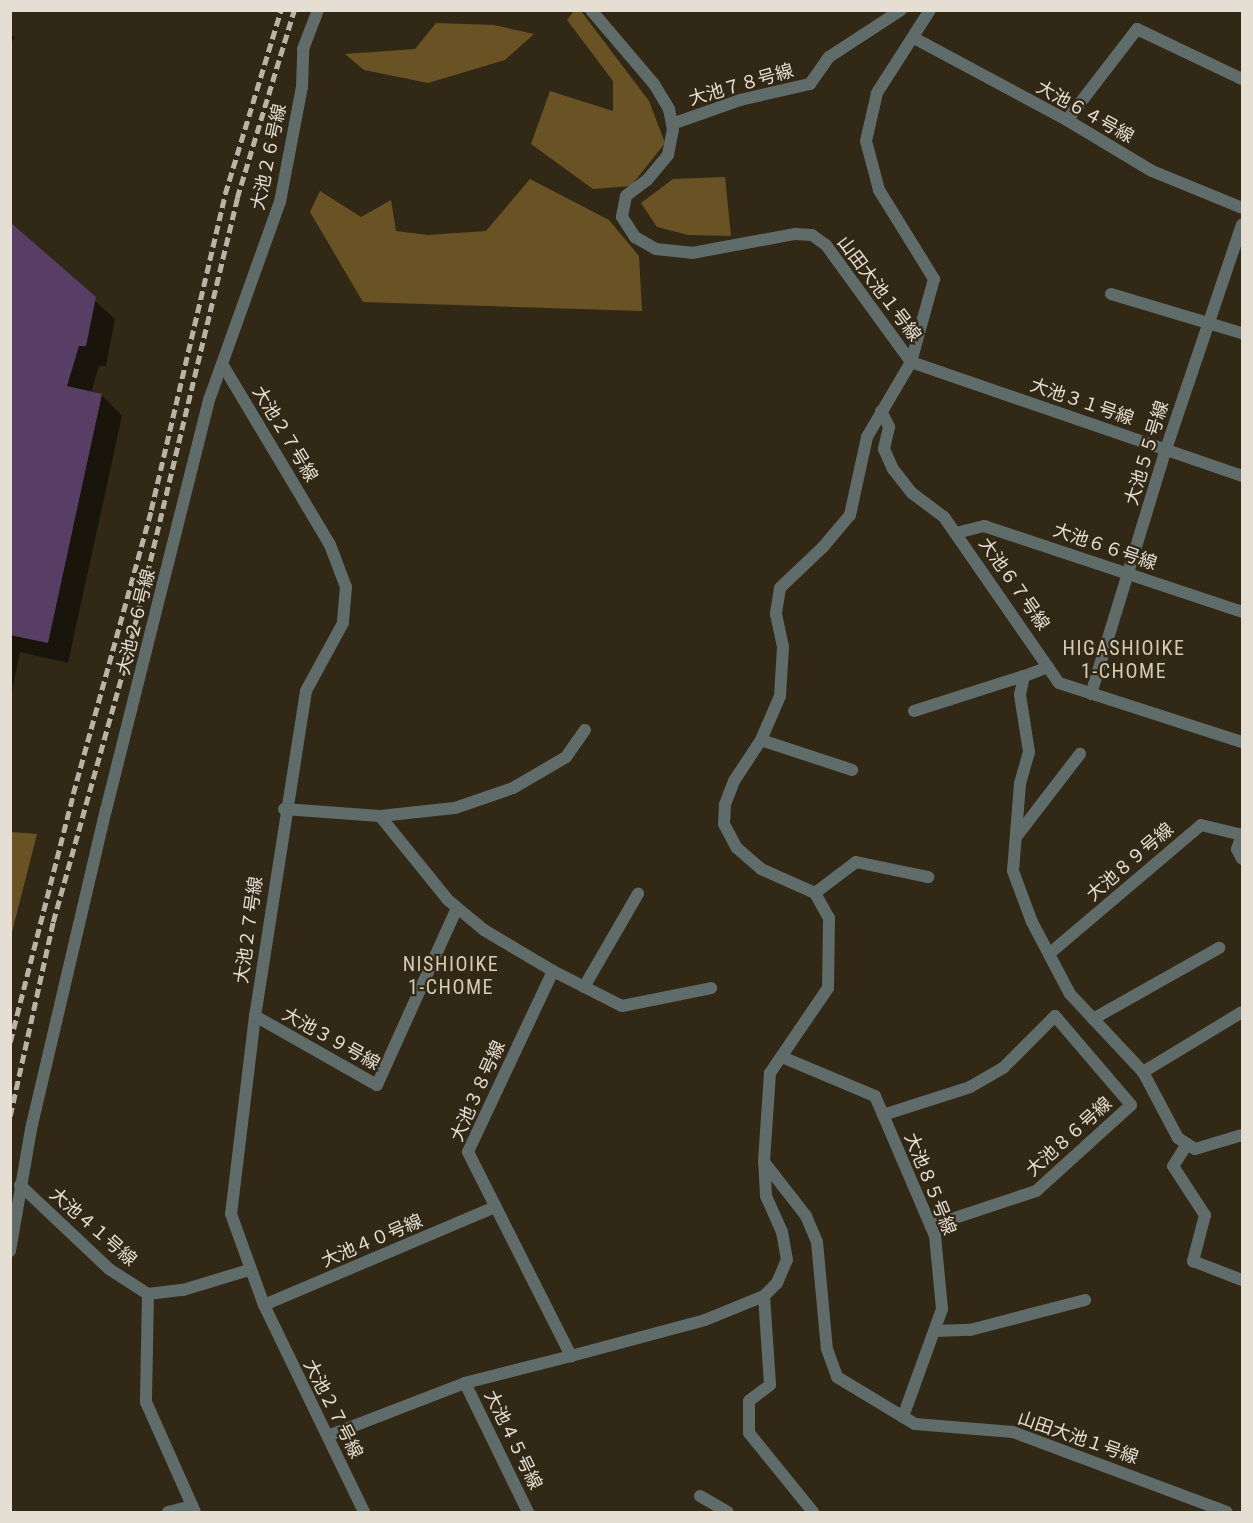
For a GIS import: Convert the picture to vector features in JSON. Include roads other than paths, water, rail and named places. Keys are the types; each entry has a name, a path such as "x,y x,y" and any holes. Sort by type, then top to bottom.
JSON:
{"street":[{"name":"大池２６号線","path":"10,1251 20,1185 106,810 209,400 224,367 280,202 302,87 303,49 318,10"},
{"path":"591,10 654,84 672,124"},
{"name":"大池７８号線","path":"672,124 740,100 810,84 829,57 901,10"},
{"path":"911,362 934,279 879,190 866,141 868,118 877,93 914,39 930,10"},
{"path":"1067,120 1137,29 1242,79"},
{"name":"大池６４号線","path":"914,39 1067,120 1152,171 1242,208"},
{"name":"山田大池１号線","path":"672,124 668,155 647,180 626,196 622,217 634,237 656,249 692,253 795,234 812,235 826,245 911,362 867,437 850,515 824,547 780,588 776,614 783,648 780,696 761,740 734,781 725,805 724,824 737,848 761,869 815,893"},
{"name":"大池５５号線","path":"1091,694 1166,449 1242,225"},
{"path":"1111,294 1242,333"},
{"name":"大池３１号線","path":"911,362 1242,476"},
{"name":"大池２７号線","path":"224,367 330,545 346,587 343,623 306,691 284,809 231,1214 249,1270 264,1305 364,1512"},
{"name":"大池６７号線","path":"881,411 889,427 884,449 892,469 912,493 944,517 1059,683 1242,742"},
{"name":"大池６６号線","path":"956,533 984,526 1242,612"},
{"path":"914,711 1048,667"},
{"path":"1024,676 1020,695 1029,752 1020,784 1013,871 1049,954 1070,994 1143,1072 1178,1138 1195,1149 1242,1135"},
{"path":"284,809 380,816 455,808 513,788 566,757 585,730"},
{"path":"761,740 852,770"},
{"path":"1015,838 1080,754"},
{"path":"380,816 457,908 484,930 553,971 622,1006 711,988"},
{"name":"大池８９号線","path":"1049,954 1201,825 1242,835"},
{"path":"1242,835 1237,849 1242,859"},
{"path":"328,1436 465,1383 705,1320 764,1296 777,1283 787,1260 782,1232 766,1196 764,1162 770,1073 828,988 829,918 815,893 856,862 928,877"},
{"path":"584,987 638,894"},
{"name":"大池３９号線","path":"255,1017 377,1085 457,908"},
{"path":"1093,1019 1219,948"},
{"name":"大池３８号線","path":"553,971 468,1152 493,1208 571,1356"},
{"path":"1143,1072 1242,1012"},
{"name":"大池８６号線","path":"883,1115 970,1087 1004,1068 1055,1016 1131,1105 1036,1191 931,1226"},
{"name":"大池８５号線","path":"782,1057 875,1096 935,1236 942,1309 903,1417"},
{"path":"1187,1144 1173,1166 1205,1215 1193,1261 1242,1280"},
{"name":"山田大池１号線","path":"764,1162 806,1216 817,1242 827,1349 837,1377 915,1424 1013,1432 1227,1512"},
{"name":"大池４１号線","path":"20,1185 109,1269 148,1294"},
{"name":"大池４０号線","path":"264,1305 493,1208"},
{"path":"168,1512 193,1509 146,1402 148,1294 183,1290 249,1270"},
{"path":"764,1296 770,1385 749,1401 749,1433 813,1512"},
{"path":"935,1331 970,1329 1085,1300"},
{"name":"大池４５号線","path":"465,1383 528,1512"},
{"path":"700,1496 728,1512"}],"railway":[{"path":"10,1042 73,794 151,510 225,194 281,10"},
{"path":"10,1116 53,922 128,653 237,198 294,10"}],"district":[{"name":"HIGASHIOIKE 1-CHOME","path":"1124,660"},
{"name":"NISHIOIKE 1-CHOME","path":"451,976"}]}
